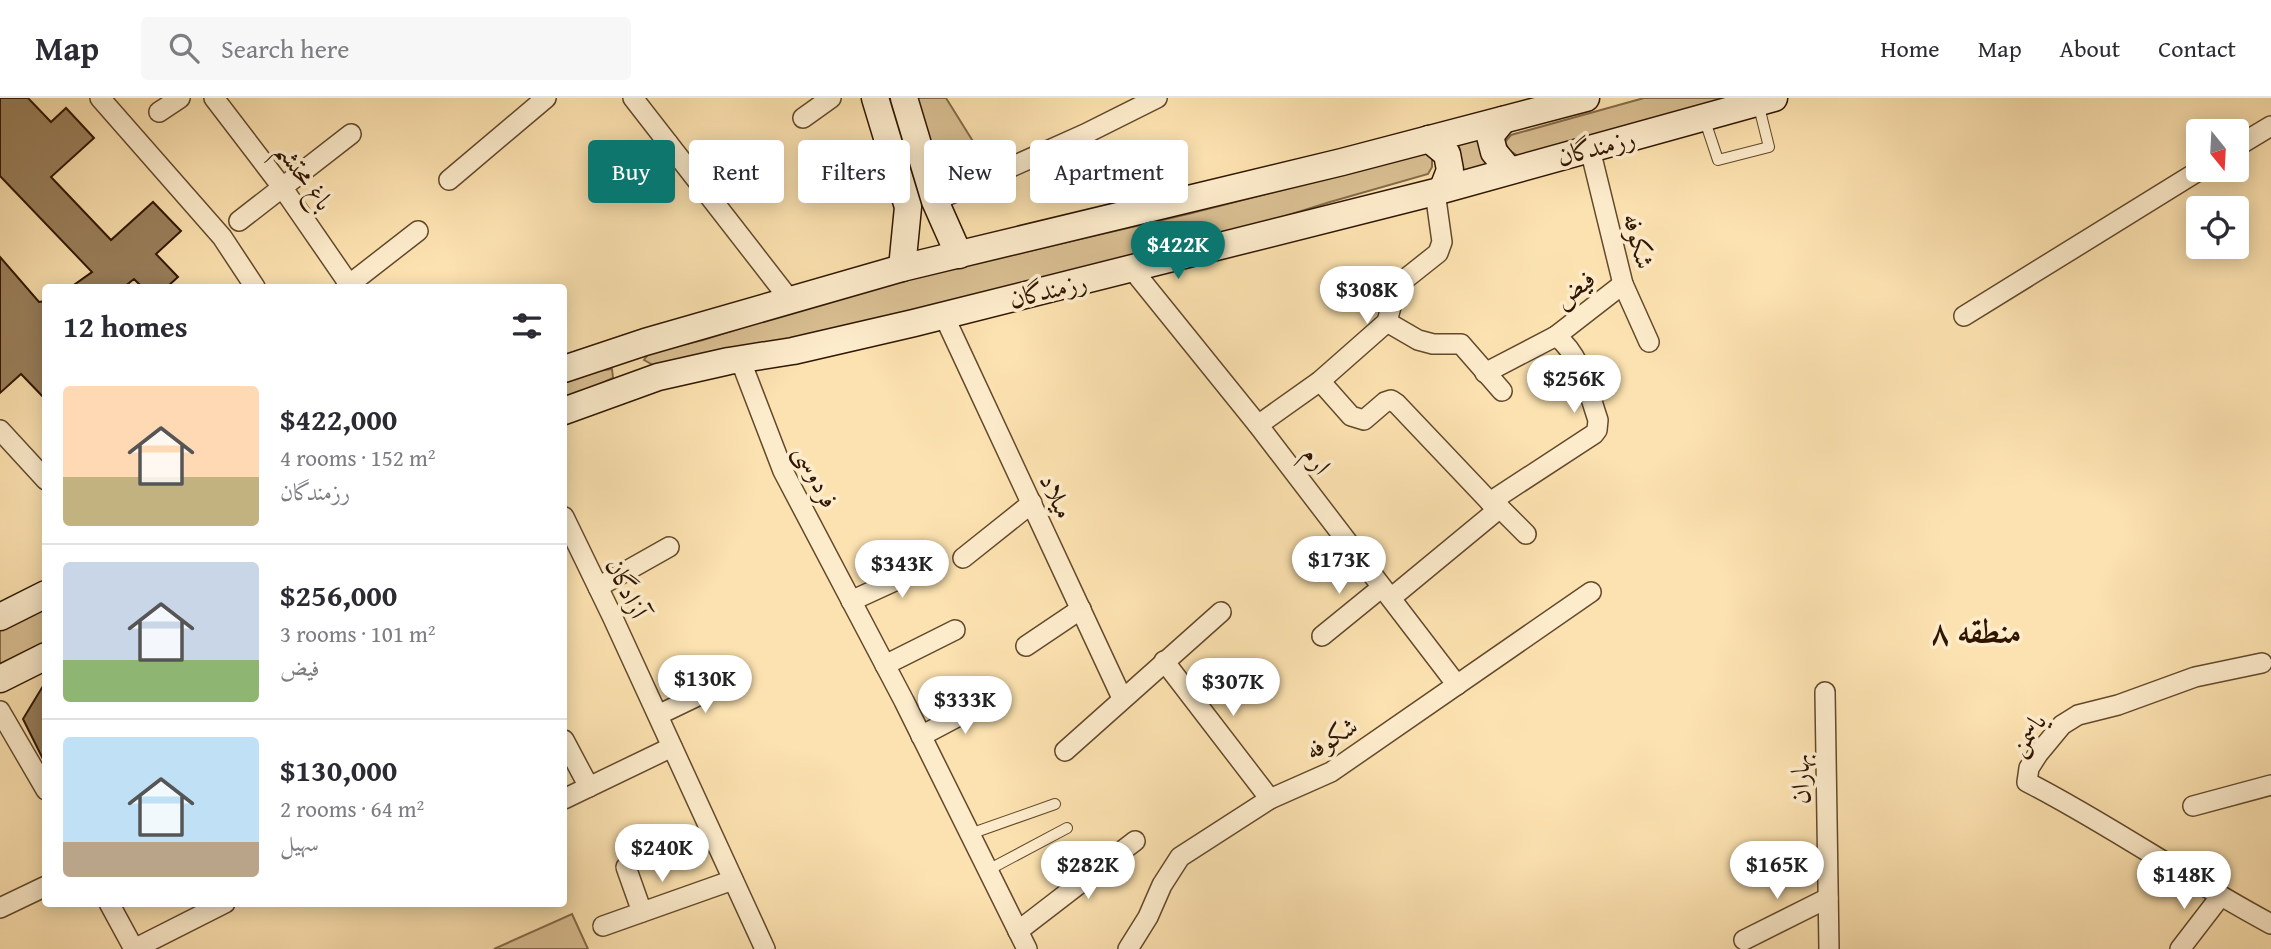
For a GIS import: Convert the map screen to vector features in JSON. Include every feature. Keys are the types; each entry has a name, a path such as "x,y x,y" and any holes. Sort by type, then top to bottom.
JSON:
{"main road":[{"path":"875,98 908,206 901,268"},
{"path":"904,98 924,164"},
{"name":"رزمندگان","path":"567,368 645,342 901,268 1587,98"},
{"name":"رزمندگان","path":"567,410 658,377 740,359 793,351 1132,269 1439,190 1766,100"},
{"path":"1503,120 1490,136 1494,152 1509,170"},
{"path":"1429,139 1447,154 1450,170 1439,190"},
{"path":"936,203 959,255"},
{"path":"0,617 42,596"},
{"path":"0,679 42,658"}],"street":[{"path":"100,98 222,237 253,284"},
{"path":"159,112 180,98"},
{"name":"باغ محتشم","path":"214,98 282,187 348,284"},
{"path":"449,180 546,98"},
{"path":"633,98 666,140"},
{"path":"803,118 831,98"},
{"path":"1016,165 1157,98"},
{"path":"2249,139 2271,126"},
{"path":"239,221 351,134"},
{"name":"شکوفه","path":"1590,149 1623,284 1649,342"},
{"path":"675,152 790,300"},
{"path":"1964,316 2186,179"},
{"path":"1258,425 1320,381 1387,322 1394,295 1404,280 1438,253 1442,242 1439,190"},
{"path":"352,284 418,231"},
{"name":"ارم","path":"1132,269 1258,425 1457,685"},
{"name":"فیض","path":"1485,373 1556,336 1623,284"},
{"name":"میلاد","path":"944,316 1122,698"},
{"path":"1387,322 1418,340 1433,344 1461,344 1502,391"},
{"name":"فیض","path":"1495,505 1594,435 1597,430 1598,420 1578,364 1567,345 1556,336"},
{"name":"فردوسی","path":"740,359 783,471 885,665 1027,949"},
{"path":"1320,381 1351,416 1358,419 1364,420 1385,402 1391,400 1397,404 1526,534"},
{"path":"0,430 42,476"},
{"path":"963,558 1032,503"},
{"path":"1322,636 1386,593 1495,505"},
{"name":"آزادگان","path":"567,523 765,949"},
{"path":"598,587 669,547"},
{"path":"851,601 936,562"},
{"name":"شکوفه","path":"1128,949 1180,857 1270,799 1331,772 1591,592"},
{"path":"1026,646 1081,610"},
{"path":"1065,751 1221,612"},
{"path":"885,665 955,630"},
{"path":"1164,661 1270,799"},
{"name":"یاسمن","path":"2262,663 2195,677 2160,691 2078,715 2062,725 2029,768 2027,782 2079,809 2220,897 2271,924"},
{"path":"658,715 735,678"},
{"name":"بهاران","path":"1825,692 1829,949"},
{"path":"921,736 989,700"},
{"path":"0,711 42,783"},
{"path":"567,746 589,787"},
{"path":"567,798 672,747"},
{"path":"2193,806 2271,785"},
{"path":"1018,931 1135,841"},
{"path":"626,867 642,912"},
{"path":"603,926 733,880"},
{"path":"0,908 42,888"},
{"path":"2180,949 2220,897"},
{"path":"1744,940 1828,898"},
{"path":"111,907 134,949 217,907"}],"lane":[{"path":"1704,117 1717,160 1769,146 1766,100"},
{"path":"970,834 1055,804"},
{"path":"988,870 1067,828"}],"shaded area":[{"path":"913,98 946,98 972,140 926,140"},
{"path":"1644,98 1736,98 1518,156 1509,150 1505,142 1511,135"},
{"path":"1486,131 1490,166 1453,177 1442,144"},
{"path":"1425,153 1432,156 1432,167 1428,174 1212,239 767,345 653,365 644,360 649,353 703,340 866,289 1188,214"},
{"path":"612,369 613,378 567,400 567,380 590,372"},
{"path":"42,609 42,643 0,664 0,629"},
{"path":"572,914 588,949 494,949"}],"building":[{"path":"0,98 28,98 51,122 66,108 94,138 51,177 111,240 153,202 181,231 156,254 178,277 170,284 139,284 134,279 128,284 75,284 92,272 0,176"},
{"path":"0,257 39,302 42,302 42,396 21,374 0,393"},
{"path":"42,688 42,757 23,719"}],"district":[{"name":"منطقه ۸","path":"1976,631"}]}
